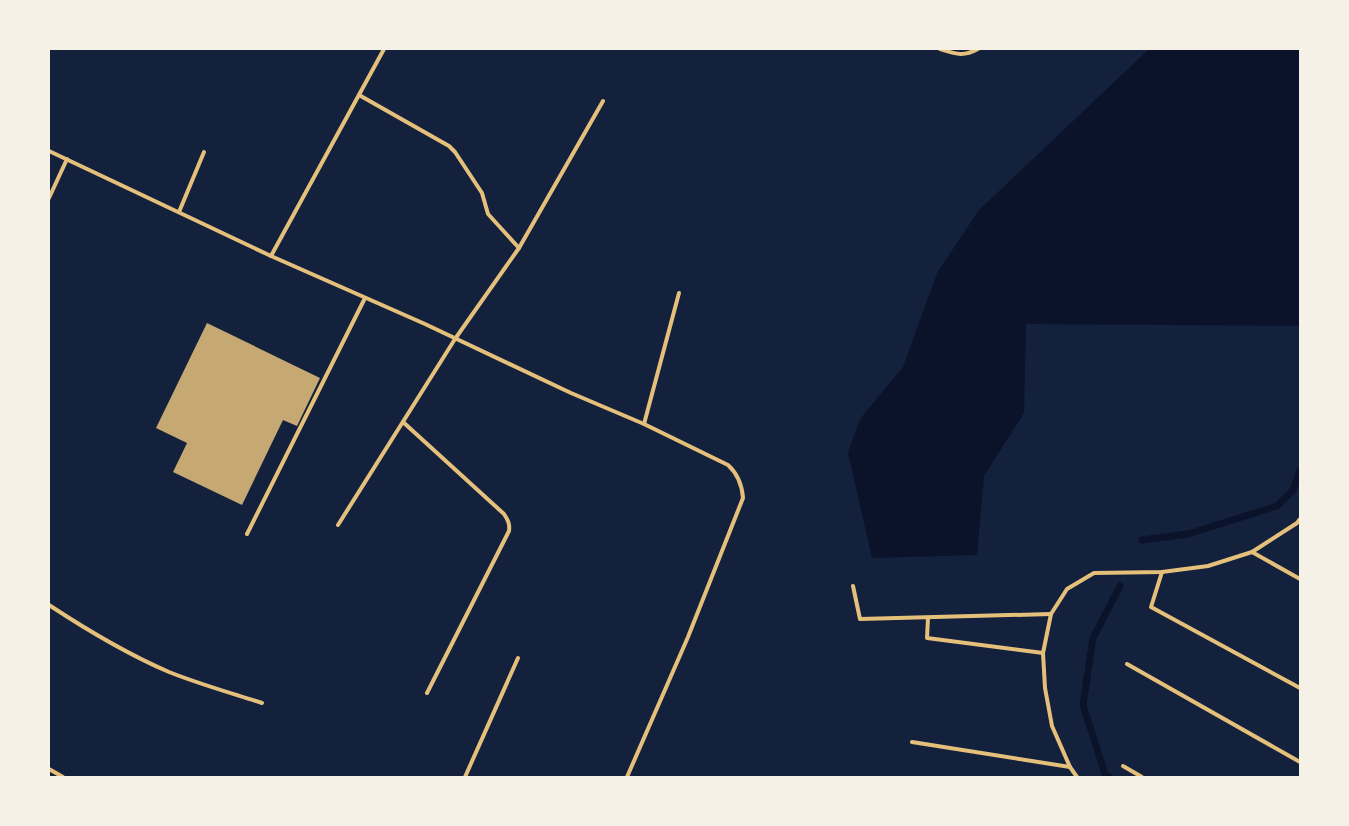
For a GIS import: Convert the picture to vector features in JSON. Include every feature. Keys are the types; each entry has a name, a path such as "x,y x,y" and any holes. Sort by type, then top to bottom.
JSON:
{"street":[{"path":"271,256 384,49"},
{"path":"940,49 956,54 969,54 978,49"},
{"path":"359,95 449,146 456,152 482,193 488,214 519,248"},
{"path":"338,525 456,339 519,248 603,102"},
{"path":"49,151 271,256 456,339 571,393 644,424 728,465 734,470 740,481 743,498 688,637 627,777"},
{"path":"179,212 204,152"},
{"path":"49,198 67,159"},
{"path":"644,424 679,293"},
{"path":"247,534 365,298"},
{"path":"403,422 504,514 510,526 509,531 426,693"},
{"path":"1078,777 1070,767 1052,726 1045,688 1042,653 1051,614 1067,589 1094,573 1162,572 1208,566 1252,552 1297,523 1300,519"},
{"path":"1252,552 1300,579"},
{"path":"1162,572 1151,607 1300,688"},
{"path":"853,586 860,619 1051,614"},
{"path":"49,605 83,627 169,672 262,703"},
{"path":"928,618 927,638 1042,653"},
{"path":"465,777 518,658"},
{"path":"1127,664 1300,762"},
{"path":"912,742 1070,767"},
{"path":"1123,766 1142,777"},
{"path":"49,769 63,777"}],"water":[{"path":"1149,49 1300,49 1300,326 1026,324 1024,413 984,476 977,555 872,558 848,453 860,419 903,367 937,273 979,210"}],"building":[{"path":"207,323 320,378 297,426 283,420 242,505 173,472 187,443 156,428"}],"waterway":[{"path":"1142,540 1188,534 1277,506 1293,490 1300,471"},
{"path":"1109,777 1105,774 1083,705 1093,638 1120,586"}]}
